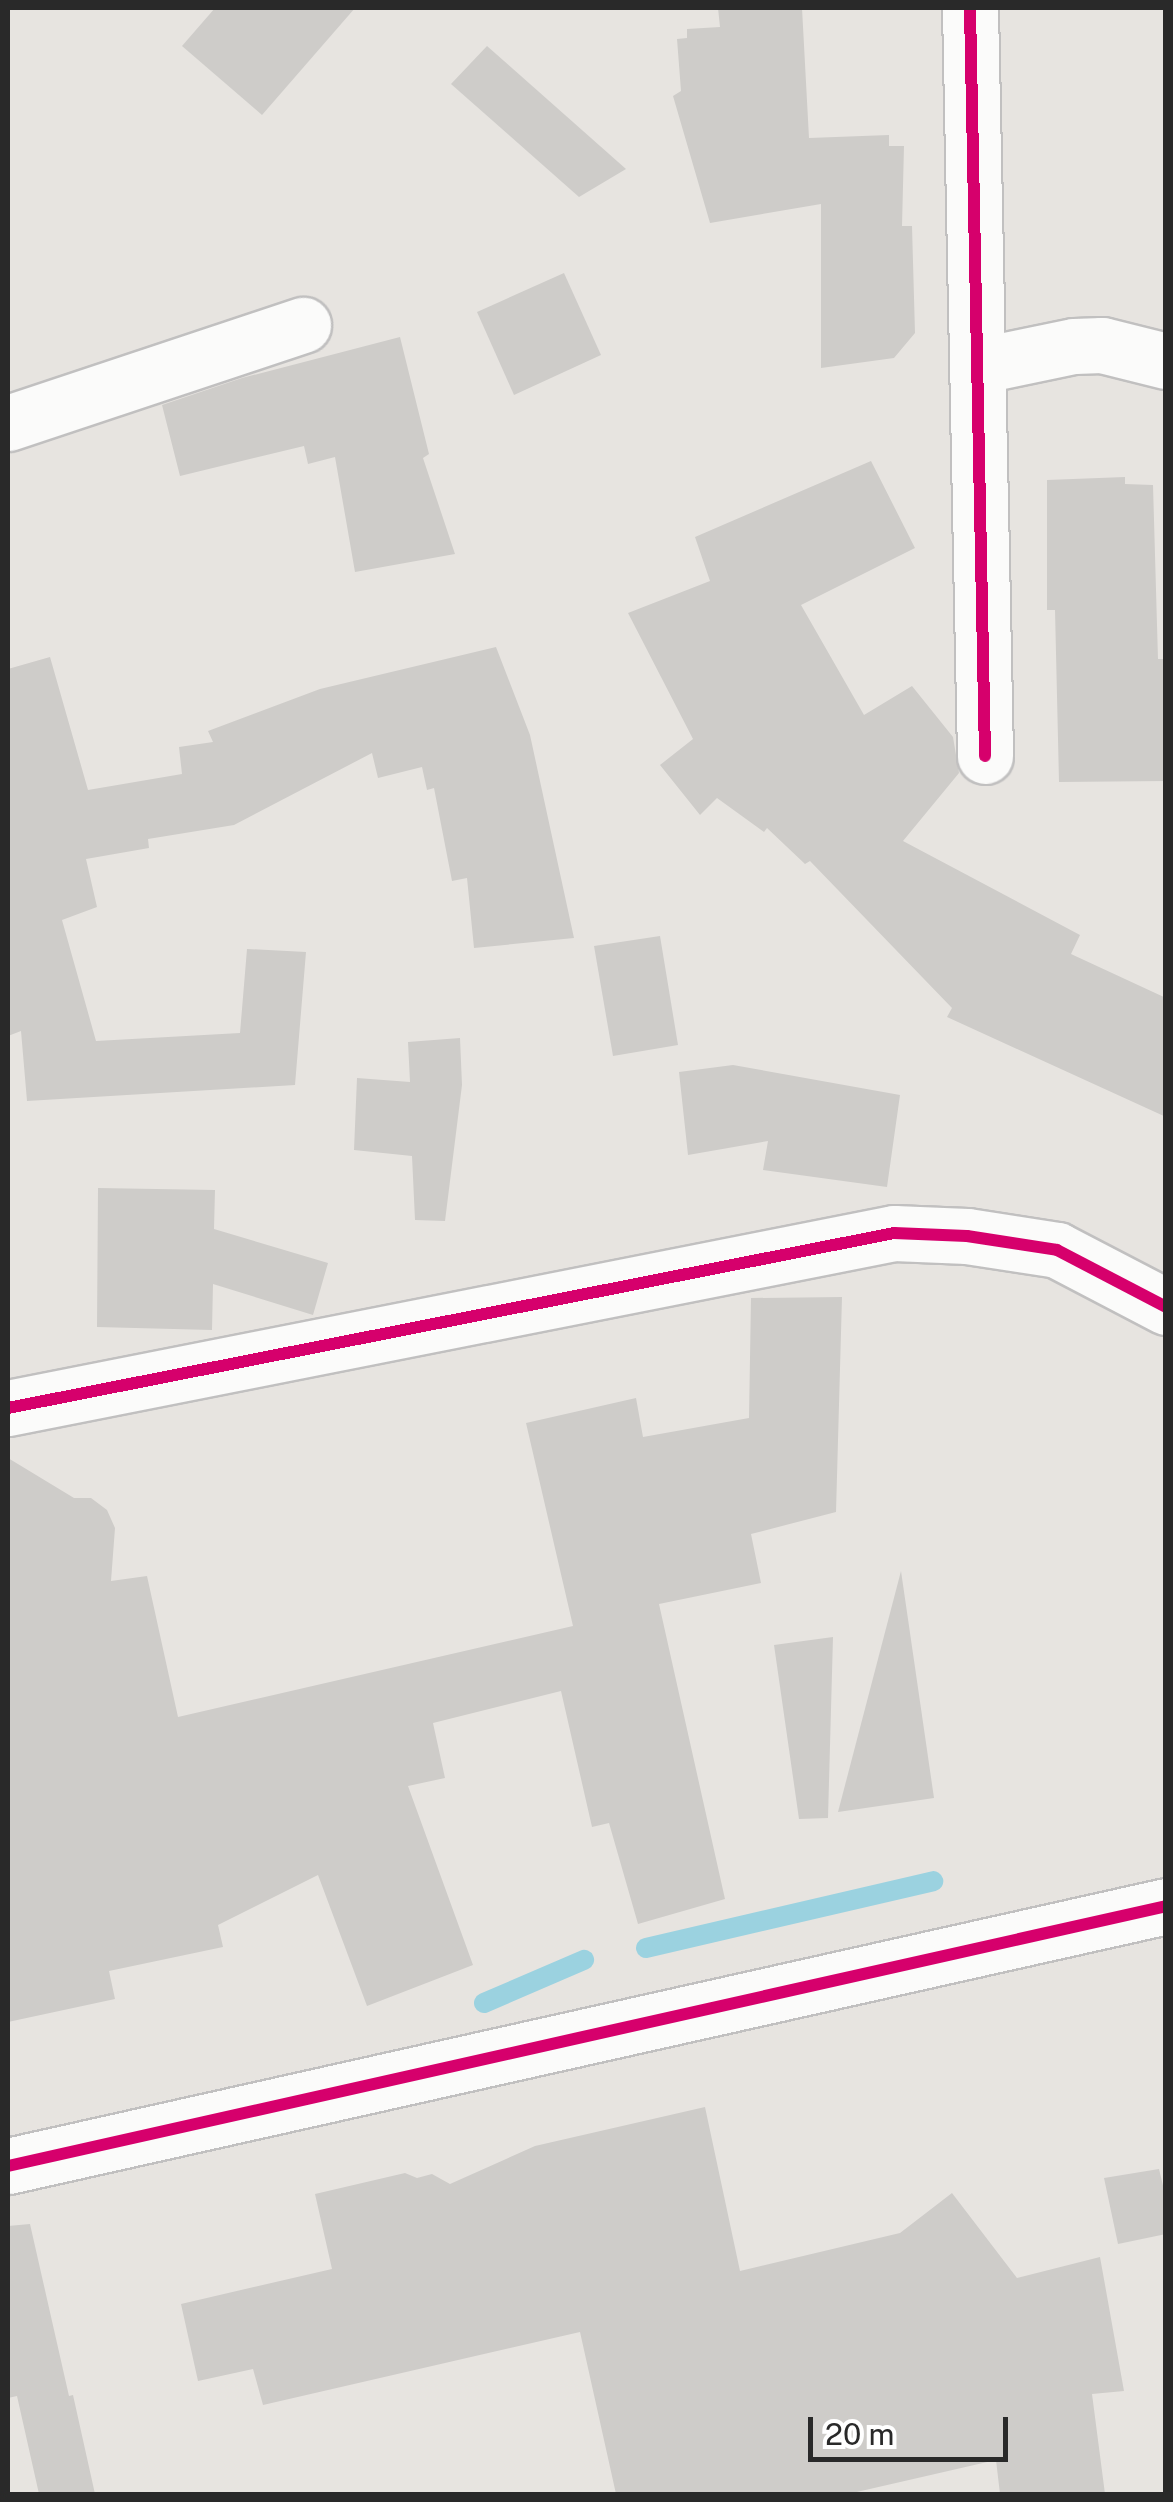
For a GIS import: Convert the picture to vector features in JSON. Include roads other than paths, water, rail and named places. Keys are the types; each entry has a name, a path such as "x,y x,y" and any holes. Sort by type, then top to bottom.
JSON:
{"street":[{"path":"970,8 984,756"},
{"path":"8,423 303,326"},
{"path":"976,366 1102,344 1166,361"},
{"path":"8,1408 894,1233 968,1236 1057,1250 1166,1307"},
{"path":"8,2166 1166,1906"}],"waterway":[{"path":"646,1948 933,1881"},
{"path":"484,2003 584,1960"}]}
